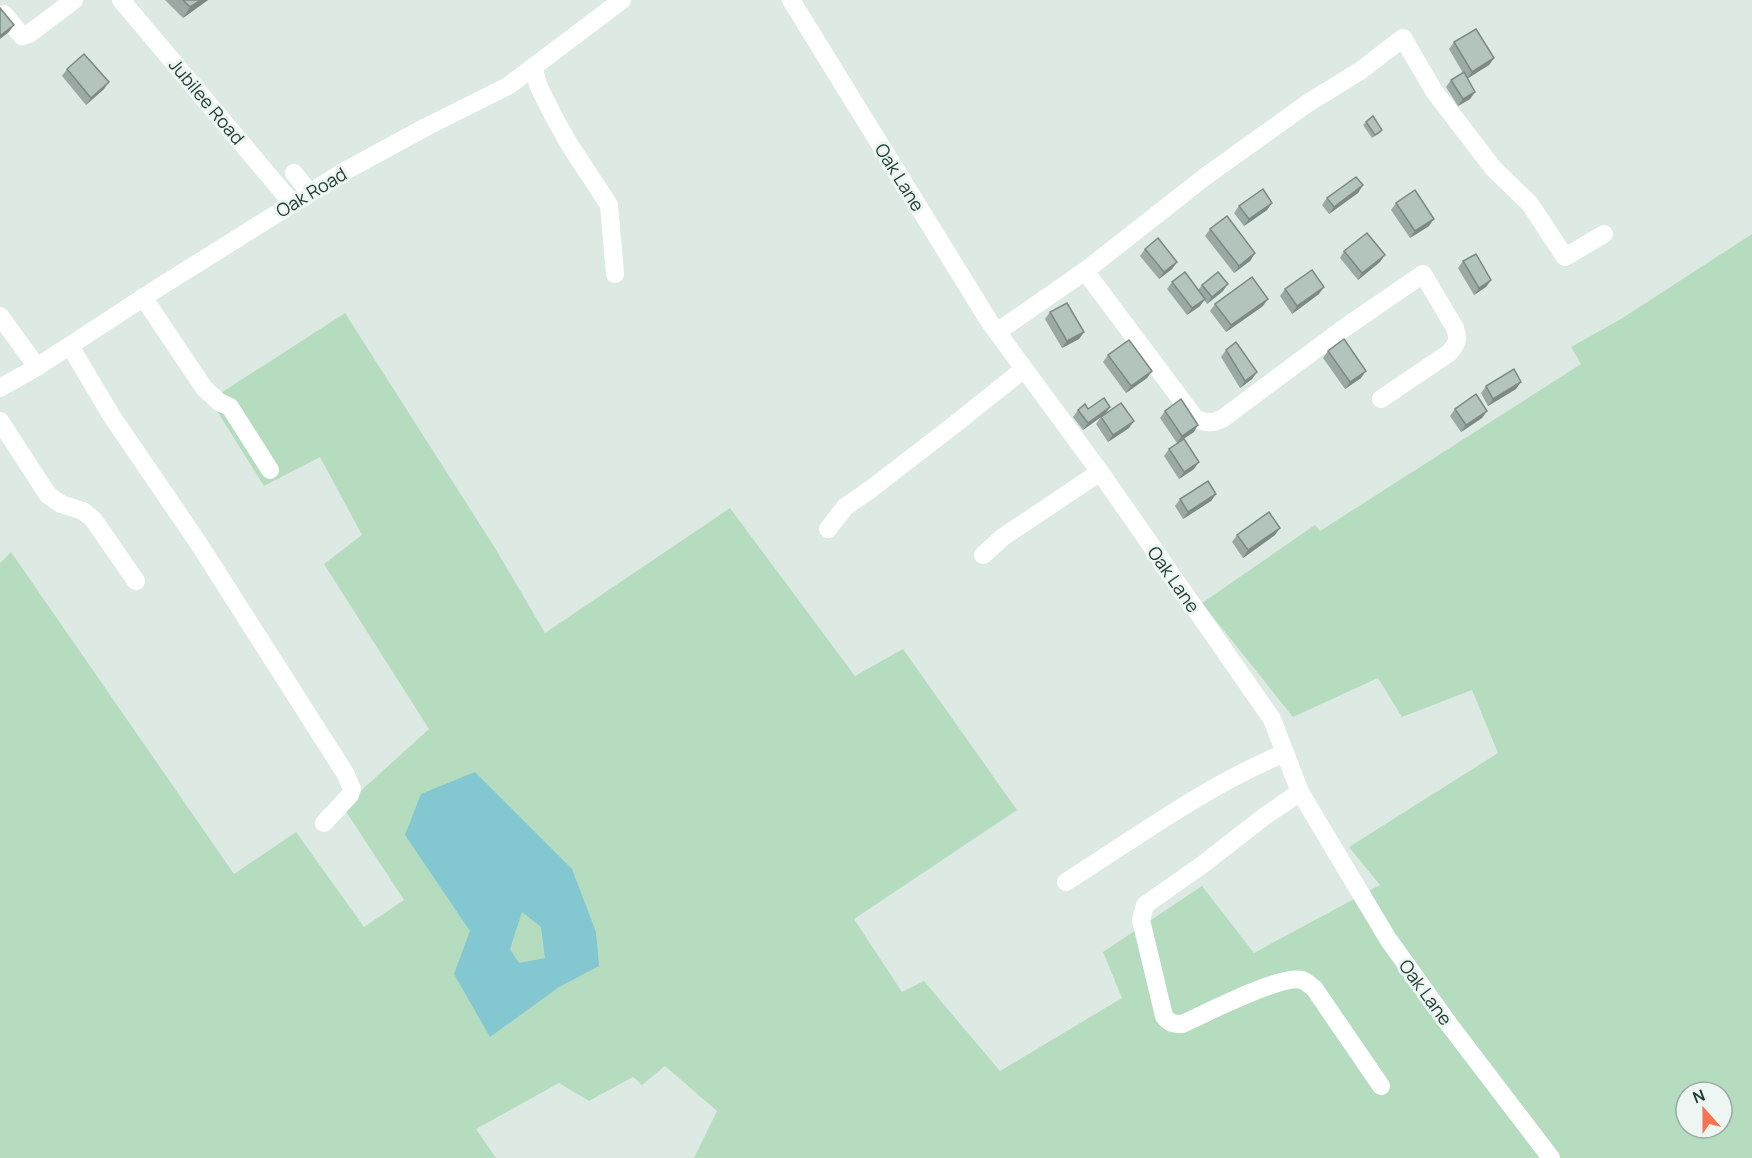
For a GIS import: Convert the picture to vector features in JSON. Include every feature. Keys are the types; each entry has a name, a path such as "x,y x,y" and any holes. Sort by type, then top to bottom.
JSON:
{"street":[{"path":"4,14 22,36 29,34 74,0"},
{"name":"Jubilee Road","path":"121,0 292,203"},
{"name":"Oak Road","path":"0,388 37,367 309,192 426,127 508,86 622,0"},
{"name":"Oak Lane","path":"791,0 997,332 1100,472 1272,719 1300,792 1388,939 1450,1027 1551,1158"},
{"path":"997,332 1085,271 1206,176 1308,103 1360,71 1403,38 1434,91 1493,168 1530,204 1565,257 1604,234"},
{"path":"533,67 538,87 554,117 609,205 615,274"},
{"path":"294,173 309,192"},
{"path":"1085,271 1195,418 1205,423 1214,423 1222,419 1343,329 1423,274 1455,328 1458,337 1457,345 1449,353 1381,399"},
{"path":"143,297 204,388 219,402 230,407 270,470"},
{"path":"0,316 37,367"},
{"path":"70,346 117,424 199,544 345,773 352,789 350,795 324,823"},
{"path":"828,529 844,507 871,489 1024,369"},
{"path":"0,421 48,495 61,504 83,511 93,519 136,581"},
{"path":"983,555 1003,537 1100,472"},
{"path":"1066,882 1199,797 1285,753"},
{"path":"1300,792 1145,905 1141,920 1164,1016 1173,1024 1182,1024 1266,987 1288,980 1303,980 1314,988 1381,1086"}],"green space":[{"path":"1752,234 1752,1158 694,1158 717,1111 665,1066 642,1085 633,1077 589,1101 559,1083 476,1129 496,1158 0,1158 0,563 11,552 234,874 296,832 364,927 404,900 343,807 429,729 324,564 362,535 320,457 264,486 210,400 345,313 495,548 545,633 730,508 855,676 903,649 1017,810 854,919 902,992 924,981 1000,1071 1122,998 1103,952 1202,886 1254,953 1380,885 1349,847 1498,753 1472,690 1402,717 1378,678 1293,717 1202,603 1315,525 1320,531 1581,364 1571,347 1621,319"}],"water":[{"path":"475,772 572,869 596,932 599,966 559,987 490,1037 454,974 470,931 405,835 421,794","holes":["522,912 541,927 545,958 519,963 510,949"]}],"building":[{"path":"183,0 201,0 190,7"},
{"path":"0,8 14,25 0,36"},
{"path":"1476,29 1494,58 1472,72 1454,42"},
{"path":"84,54 109,82 91,98 67,69"},
{"path":"1464,72 1475,92 1463,99 1451,80"},
{"path":"1373,116 1382,130 1375,135 1366,122"},
{"path":"1356,177 1363,185 1334,207 1327,198"},
{"path":"1263,189 1272,203 1249,219 1239,206"},
{"path":"1415,190 1434,219 1415,231 1396,203"},
{"path":"1227,216 1255,253 1239,266 1210,229"},
{"path":"1367,233 1385,255 1362,273 1344,251"},
{"path":"1158,238 1177,262 1164,272 1145,249"},
{"path":"1476,254 1491,280 1479,288 1463,261"},
{"path":"1312,270 1324,287 1297,306 1285,289"},
{"path":"1185,272 1205,299 1192,308 1172,282"},
{"path":"1218,272 1228,284 1212,297 1202,285"},
{"path":"1252,277 1268,299 1231,325 1215,304"},
{"path":"1067,303 1084,332 1067,341 1050,312"},
{"path":"1344,339 1366,371 1350,382 1328,351"},
{"path":"1129,340 1152,371 1131,386 1108,355"},
{"path":"1236,342 1257,372 1245,381 1226,350"},
{"path":"1514,369 1521,382 1493,399 1486,386"},
{"path":"1476,394 1487,411 1466,425 1455,409"},
{"path":"1104,398 1110,407 1088,423 1078,410 1085,404 1088,409"},
{"path":"1181,399 1198,425 1182,436 1165,411"},
{"path":"1121,403 1134,421 1113,435 1101,417"},
{"path":"1184,439 1199,462 1184,472 1169,449"},
{"path":"1208,481 1216,494 1188,512 1180,499"},
{"path":"1269,512 1280,528 1248,550 1237,535"}]}
